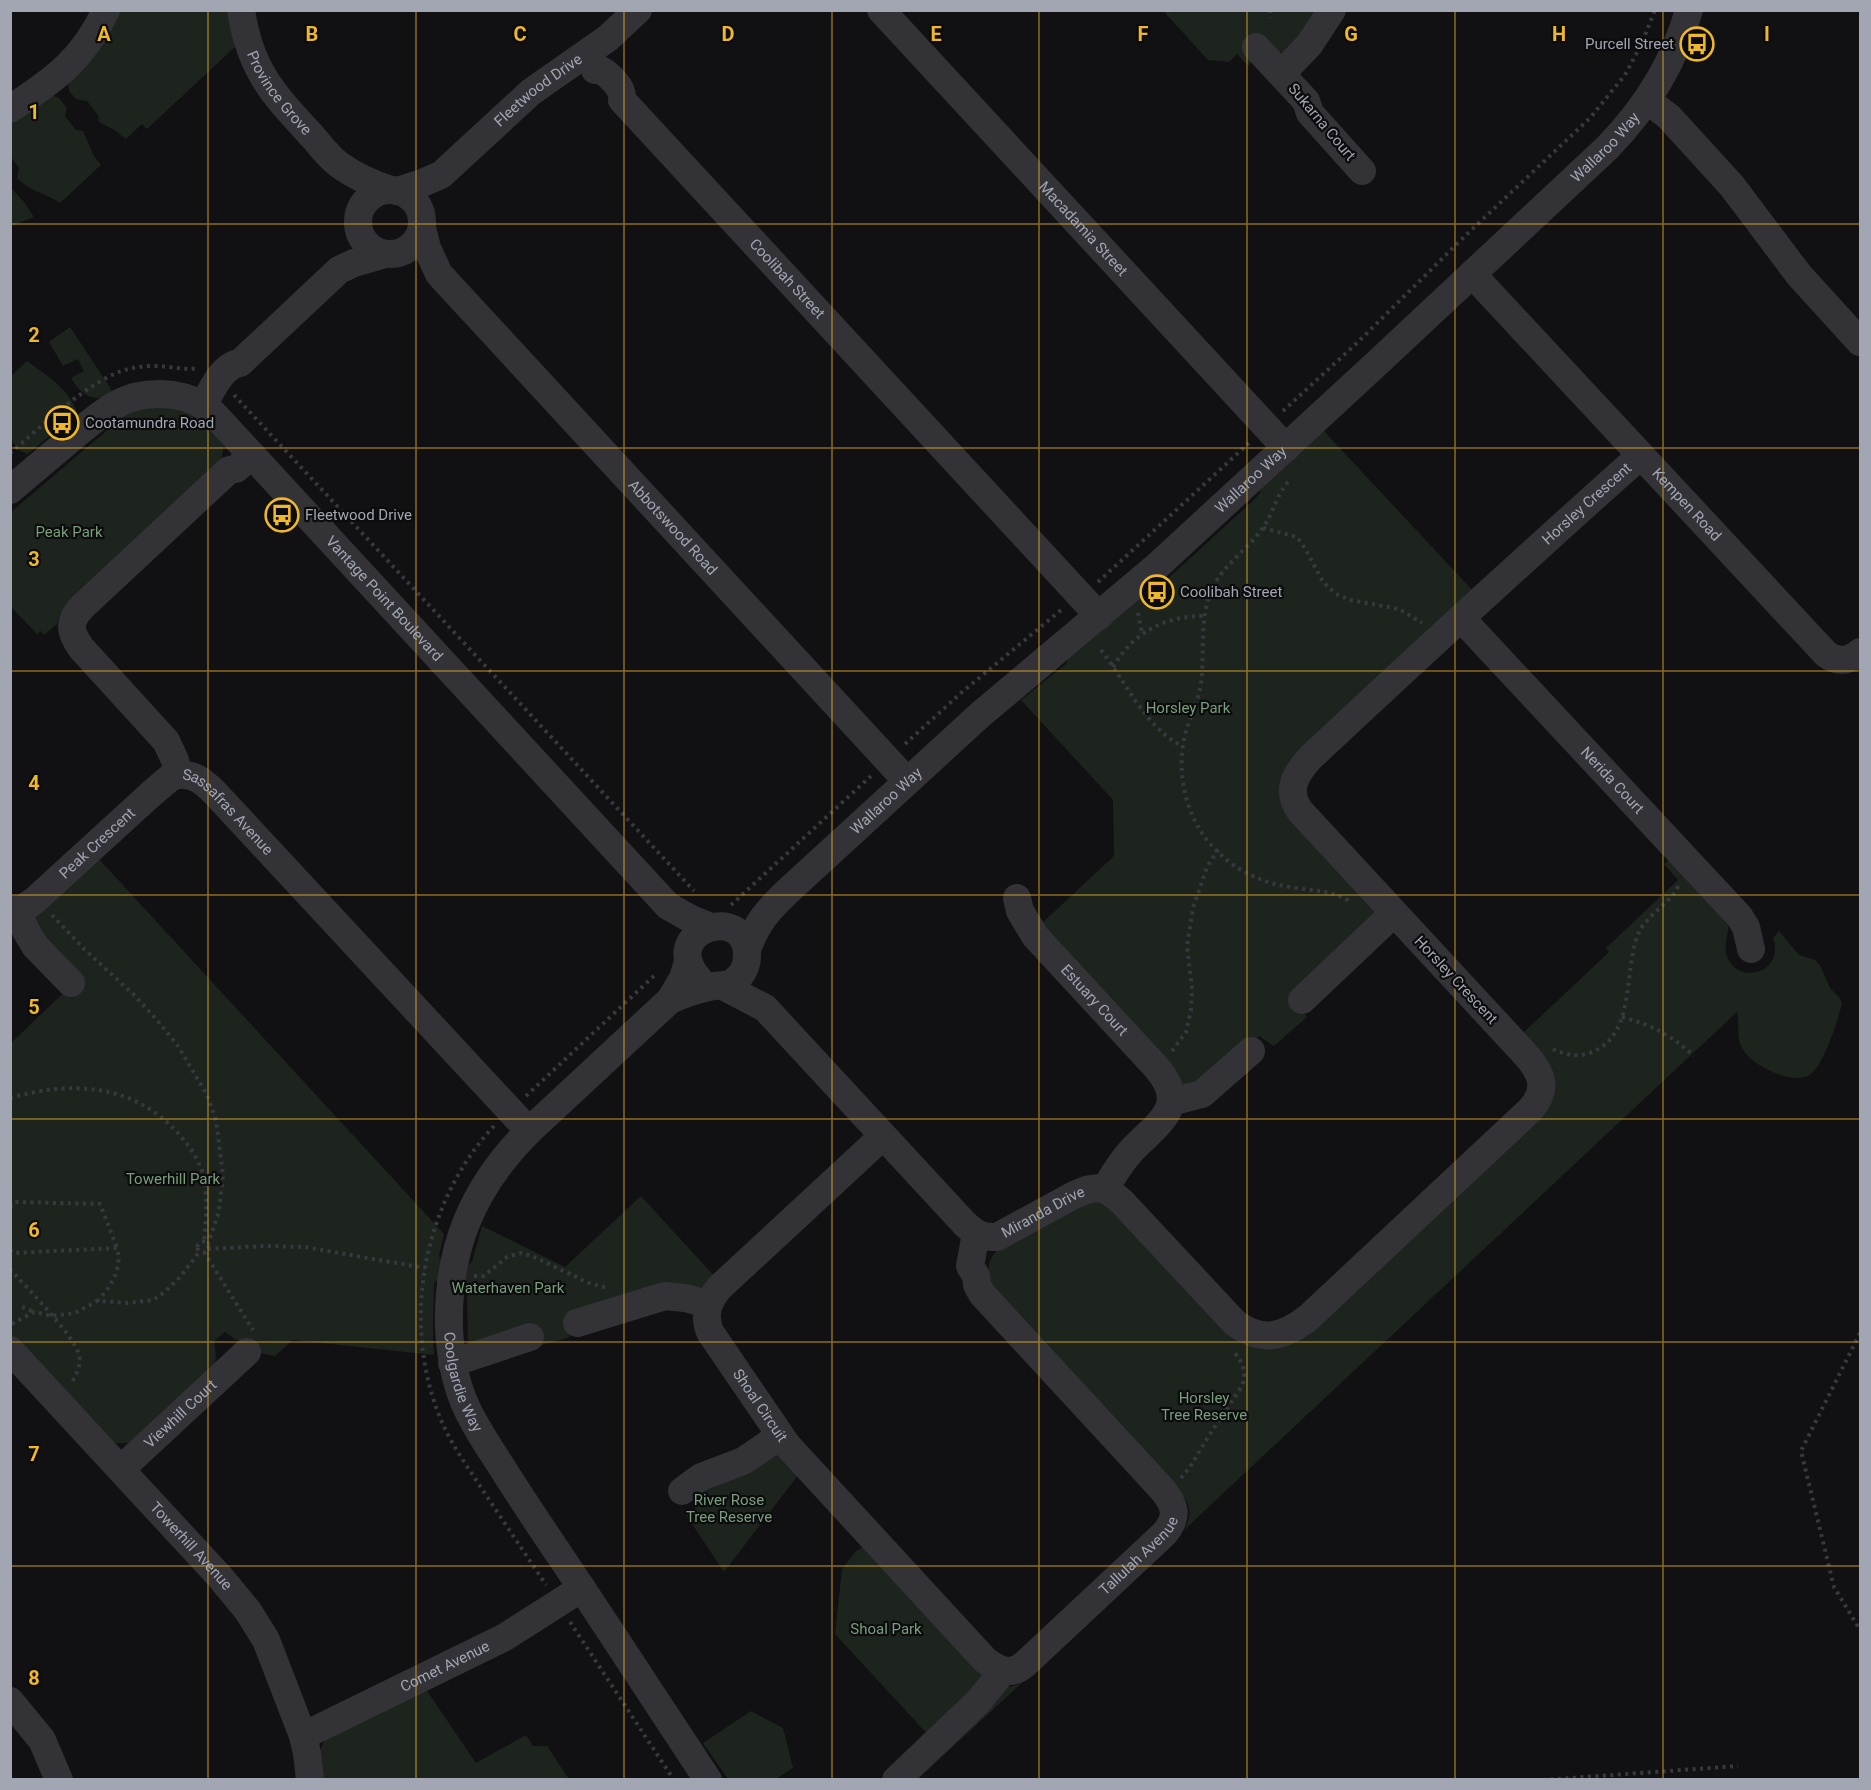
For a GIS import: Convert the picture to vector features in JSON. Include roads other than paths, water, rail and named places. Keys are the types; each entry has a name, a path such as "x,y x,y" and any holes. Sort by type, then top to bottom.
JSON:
{"street":[{"path":"10,109 52,80 74,61 90,42 106,10"},
{"name":"Province Grove","path":"242,10 248,45 255,63 278,99 338,164 353,174 394,191"},
{"name":"Fleetwood Drive","path":"394,191 441,175 531,92 589,63 608,38 639,10"},
{"name":"Macadamia Street","path":"881,10 1286,448"},
{"name":"Sukarna Court","path":"1281,74 1310,45 1332,10"},
{"name":"Wallaroo Way","path":"747,955 758,924 767,911 1004,693 1156,567 1607,148 1631,122 1668,65 1689,10"},
{"name":"Sukarna Court","path":"1256,47 1306,101 1310,112 1362,171"},
{"name":"Coolibah Street","path":"589,63 596,79 614,99 622,100 1099,616"},
{"path":"1647,100 1669,117 1732,186 1799,275 1860,342"},
{"name":"Province Grove","path":"338,164 353,197 358,220"},
{"name":"Fleetwood Drive","path":"422,223 427,202 441,175"},
{"path":"208,410 229,377 339,270 354,263 405,251 414,245 419,237 422,223 419,208 413,200 406,194 394,191 377,193 369,198 363,204 353,242 339,270"},
{"path":"358,220 361,237 367,245 375,251 387,254"},
{"name":"Abbotswood Road","path":"422,223 432,261 439,274 907,781"},
{"name":"Abbotswood Road","path":"387,254 408,260 439,274"},
{"name":"Kempen Road","path":"1472,274 1826,654 1841,661 1853,658 1860,652"},
{"name":"Vantage Point Boulevard","path":"10,490 98,417 130,398 142,395 170,395 208,410 242,458 668,906 691,920 719,920"},
{"name":"Horsley Crescent","path":"1105,1189 1122,1202 1235,1323 1251,1332 1268,1336 1278,1335 1295,1328 1522,1118 1539,1099 1542,1087 1535,1065 1300,811 1293,798 1293,784 1303,765 1438,638 1640,456"},
{"name":"Sassafras Avenue","path":"242,458 77,612 72,625 75,640 166,741 175,760 178,775 184,774 198,778 215,793 529,1131"},
{"name":"Nerida Court","path":"1461,618 1739,916 1746,927 1751,949"},
{"name":"Peak Crescent","path":"71,983 35,946 14,910 22,909 34,901 150,794 171,777 178,775"},
{"name":"Estuary Court","path":"1017,898 1020,911 1035,936 1156,1067 1169,1085 1172,1102"},
{"name":"Vantage Point Boulevard","path":"668,906 677,923 688,957"},
{"name":"Wallaroo Way","path":"719,920 740,923 767,911"},
{"path":"1302,1000 1394,913"},
{"path":"765,1008 697,978 688,957 690,944 695,936 719,920 739,935 765,1008 964,1223 982,1235"},
{"path":"718,986 732,983 739,977 745,969 747,955"},
{"name":"Coolgardie Way","path":"688,957 683,978 670,1000 529,1131 502,1160 480,1192 464,1225 455,1257 449,1313 453,1363 464,1401 478,1430 708,1779"},
{"name":"Coolgardie Way","path":"670,1000 690,992 718,986"},
{"path":"1172,1102 1202,1095 1251,1051"},
{"name":"Miranda Drive","path":"982,1235 997,1237 1087,1189 1093,1187 1105,1189 1124,1160 1165,1118 1172,1102"},
{"path":"577,1323 665,1296 708,1304 729,1278 883,1136"},
{"name":"Tallulah Avenue","path":"896,1779 982,1698 1003,1671 1019,1669 1165,1533 1174,1515 1172,1503 1165,1492 988,1302 977,1286 976,1276 970,1266 982,1235"},
{"name":"Shoal Circuit","path":"708,1304 706,1316 710,1332 796,1456 985,1660 1003,1671"},
{"name":"Towerhill Avenue","path":"11,1337 121,1469 238,1597 253,1618 274,1658 303,1736 310,1779"},
{"path":"453,1363 530,1337"},
{"name":"Viewhill Court","path":"121,1469 242,1347"},
{"path":"682,1491 701,1477 743,1461 780,1436"},
{"name":"Comet Avenue","path":"303,1736 505,1637 582,1588"},
{"path":"10,1701 42,1740 59,1779"}],"place":[{"name":"Purcell Street","path":"1697,44"},
{"name":"Cootamundra Road","path":"62,423"},
{"name":"Fleetwood Drive","path":"282,515"},
{"name":"Coolibah Street","path":"1157,592"}],"park label":[{"name":"Peak Park","path":"69,532"},
{"name":"Horsley Park","path":"1188,708"},
{"name":"Towerhill Park","path":"173,1179"},
{"name":"Waterhaven Park","path":"508,1288"},
{"name":"Horsley Tree Reserve","path":"1204,1406"},
{"name":"River Rose Tree Reserve","path":"729,1508"},
{"name":"Shoal Park","path":"886,1629"}]}
